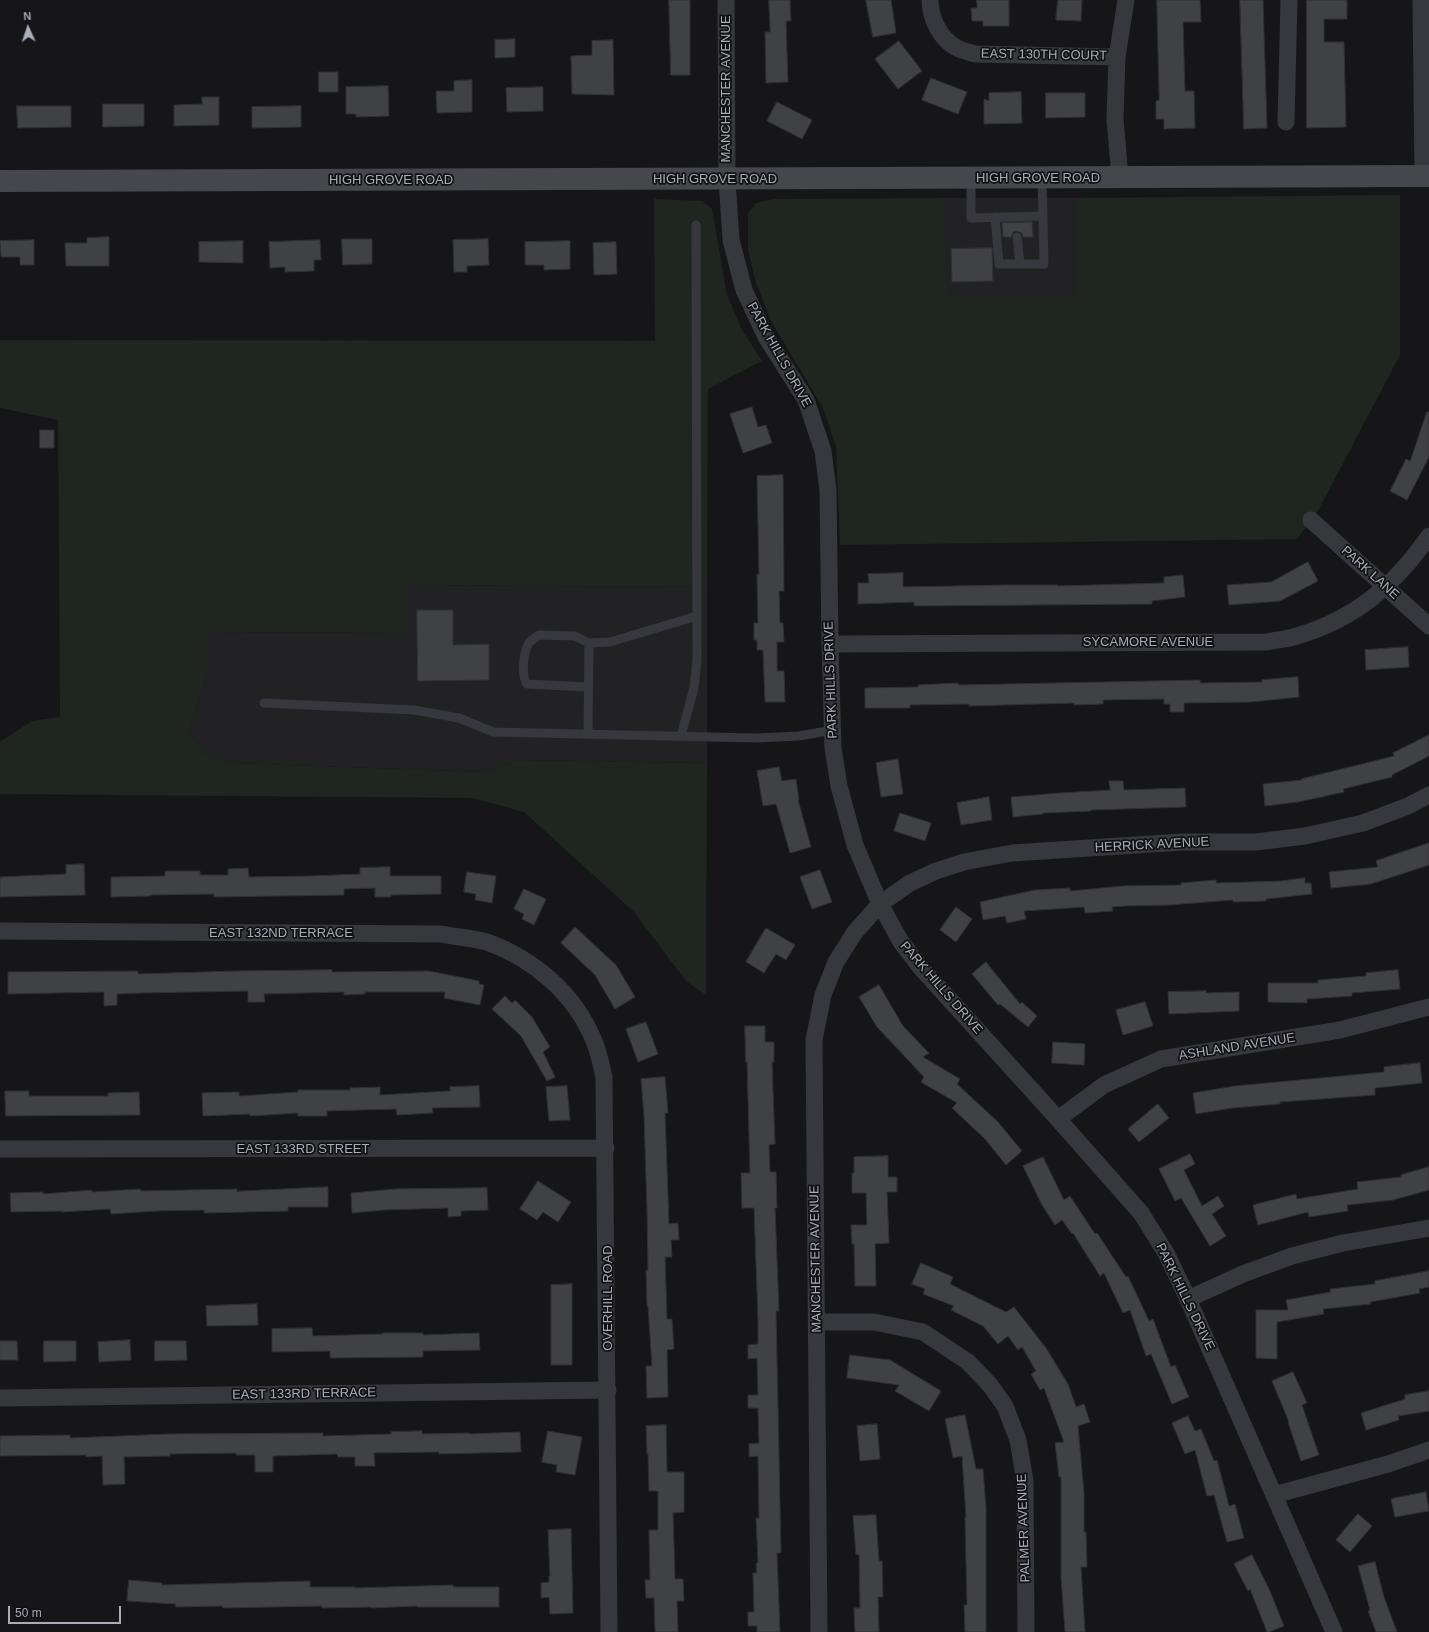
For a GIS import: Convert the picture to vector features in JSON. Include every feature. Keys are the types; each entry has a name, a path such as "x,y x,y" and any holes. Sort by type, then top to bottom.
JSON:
{"main road":[{"name":"HIGH GROVE ROAD","path":"0,181 1426,176"}],"street":[{"name":"MANCHESTER AVENUE","path":"726,0 727,179"},
{"name":"EAST 130TH COURT","path":"930,0 935,24 946,40 957,48 975,54 1117,57"},
{"path":"1120,177 1116,131 1117,57 1126,0"},
{"path":"1286,122 1289,0"},
{"path":"1421,0 1426,176"},
{"name":"PARK HILLS DRIVE","path":"727,179 731,240 744,290 766,337 806,400 823,451 828,490 833,748 839,786 855,845 880,904 901,942 921,968 1141,1213 1166,1253 1188,1299 1334,1632"},
{"name":"PARK LANE","path":"1311,520 1429,626"},
{"name":"SYCAMORE AVENUE","path":"830,644 1266,642 1296,637 1331,624 1363,606 1386,587 1418,552 1429,536"},
{"name":"HERRICK AVENUE","path":"880,904 910,883 936,870 964,862 1012,853 1182,842 1256,842 1305,836 1363,823 1408,806 1429,795"},
{"name":"MANCHESTER AVENUE","path":"819,1632 814,1040 824,996 836,962 855,932 880,904"},
{"name":"EAST 132ND TERRACE","path":"0,931 441,934 486,942 518,956 541,971 550,980"},
{"name":"OVERHILL ROAD","path":"550,980 567,996 579,1012 594,1042 604,1076 606,1148 609,1632"},
{"name":"ASHLAND AVENUE","path":"1058,1119 1104,1085 1161,1059 1340,1030 1429,1007"},
{"name":"EAST 133RD STREET","path":"0,1149 606,1148"},
{"path":"1188,1299 1243,1274 1292,1256 1343,1243 1429,1228"},
{"name":"PALMER AVENUE","path":"817,1322 874,1322 923,1332 968,1362 990,1385 1005,1406 1018,1440 1025,1481 1026,1632"},
{"name":"EAST 133RD TERRACE","path":"0,1398 608,1390"},
{"path":"1274,1495 1388,1464 1429,1450"}],"lane":[{"path":"971,178 971,218 995,217 1016,219 1043,216"},
{"path":"995,217 998,264 1044,264 1042,178"},
{"path":"681,736 694,688 697,660 696,225"},
{"path":"1017,237 1020,264"},
{"path":"587,687 527,684 524,679 524,659 529,643 539,635 575,636 589,642 610,642 697,616"},
{"path":"588,734 587,687 589,642"},
{"path":"264,703 414,710 459,718 493,732 756,738 799,736 833,730"}],"shaded area":[{"path":"1400,195 1400,355 1319,509 1297,539 840,545 836,446 823,408 771,321 755,280 748,249 748,213 756,203 774,199 945,198 948,296 1076,296 1076,198"},
{"path":"945,198 1076,198 1076,296 947,296"},
{"path":"654,199 702,201 712,209 727,295 742,330 762,361 708,389 707,587 408,585 406,633 206,632 206,677 189,732 205,754 230,763 489,772 517,760 707,763 706,995 686,981 634,912 524,812 472,798 0,794 0,742 32,721 60,717 58,420 0,408 0,340 655,341"},
{"path":"407,585 707,587 707,763 517,760 489,772 230,763 205,754 189,732 206,677 206,632 405,633"}],"building":[{"path":"669,0 690,0 690,75 671,75"},
{"path":"769,0 790,0 791,21 786,21 788,82 766,83 765,32 770,32"},
{"path":"866,0 891,0 896,33 873,37"},
{"path":"977,0 1009,0 1009,26 983,26 983,21 972,21 971,8 977,8"},
{"path":"1058,0 1082,0 1081,21 1056,20"},
{"path":"1157,0 1200,0 1201,22 1183,22 1185,91 1194,91 1195,128 1164,129 1164,119 1156,119 1156,101 1159,100"},
{"path":"1240,0 1263,0 1267,128 1244,129"},
{"path":"1307,0 1347,0 1347,19 1324,19 1324,42 1344,42 1346,127 1307,128"},
{"path":"515,39 515,57 495,58 495,40"},
{"path":"613,40 614,95 572,94 571,56 592,55 592,41"},
{"path":"899,41 922,71 898,89 875,59"},
{"path":"319,72 338,72 338,92 319,92"},
{"path":"931,78 967,92 958,114 922,100"},
{"path":"472,80 472,112 437,113 436,91 454,91 454,81"},
{"path":"388,86 389,116 356,117 356,114 346,114 346,87"},
{"path":"543,87 543,111 507,112 506,88"},
{"path":"1021,92 1022,123 984,124 984,99 989,101 989,93"},
{"path":"1046,93 1085,93 1085,117 1046,118"},
{"path":"202,97 219,97 219,125 174,126 174,105 202,104"},
{"path":"777,102 812,120 802,139 767,121"},
{"path":"103,104 144,104 144,126 103,127"},
{"path":"17,106 71,106 71,127 18,128"},
{"path":"301,106 301,127 252,128 252,107"},
{"path":"1032,222 1033,237 1023,237 1022,233 1017,231 1013,232 1011,237 1003,237 1002,223"},
{"path":"109,237 109,266 66,266 65,243 87,243 87,238"},
{"path":"342,239 372,239 372,264 343,265"},
{"path":"488,239 489,265 467,266 467,272 454,272 453,240"},
{"path":"34,240 34,265 20,265 20,257 1,257 0,241"},
{"path":"320,240 321,260 314,260 314,271 285,272 285,267 270,268 269,242"},
{"path":"243,241 243,263 199,262 199,242"},
{"path":"570,241 570,269 544,270 544,265 525,265 525,242"},
{"path":"616,242 617,274 594,275 593,243"},
{"path":"992,248 993,281 952,282 951,249"},
{"path":"752,407 758,427 766,425 772,443 743,453 730,414"},
{"path":"1427,412 1429,412 1429,457 1407,500 1390,491 1406,459 1410,461"},
{"path":"40,430 54,430 54,448 40,448"},
{"path":"783,475 784,591 779,591 780,623 783,623 784,642 777,642 777,671 784,671 785,702 765,702 763,650 757,650 757,640 754,640 754,623 758,623 757,574 759,574 757,476"},
{"path":"1308,562 1318,581 1280,601 1229,605 1227,585 1271,582"},
{"path":"903,573 903,587 1006,585 1057,586 1164,583 1164,577 1183,575 1185,597 1152,601 1152,604 914,606 914,602 858,604 858,583 869,583 868,574"},
{"path":"417,610 453,610 453,645 489,644 489,680 418,681"},
{"path":"1408,647 1409,667 1366,670 1365,650"},
{"path":"1298,677 1299,697 1251,702 1184,703 1184,712 1170,712 1170,704 1164,704 1164,699 1103,700 1103,704 1074,705 1074,703 969,706 969,704 910,705 910,708 865,708 865,688 918,687 918,685 958,683 958,685 1200,680 1200,683 1262,682 1262,680"},
{"path":"1429,735 1429,756 1392,775 1392,777 1343,789 1344,792 1298,802 1265,806 1263,784 1302,780 1301,779 1394,756 1393,753"},
{"path":"898,759 903,794 881,797 876,763"},
{"path":"779,767 782,781 796,779 798,800 811,847 790,853 776,804 763,806 757,771"},
{"path":"1109,781 1123,781 1124,790 1185,788 1186,807 1091,810 1043,813 1013,817 1011,797 1110,790"},
{"path":"989,797 992,820 961,825 957,803"},
{"path":"900,813 931,823 925,841 894,831"},
{"path":"1429,843 1429,865 1371,884 1331,888 1329,872 1378,867 1376,861"},
{"path":"84,864 85,895 0,897 0,877 66,874 66,865"},
{"path":"390,867 390,876 441,876 441,894 391,895 391,897 375,897 375,888 344,889 344,895 214,897 214,894 111,897 111,877 165,876 165,871 200,871 200,875 228,875 228,869 248,868 249,877 310,876 360,874 360,868"},
{"path":"820,870 832,902 812,909 800,877"},
{"path":"467,872 496,876 492,903 475,900 476,894 464,892"},
{"path":"1305,878 1305,883 1311,883 1312,894 1266,899 1266,901 1233,902 1233,900 1169,905 1112,907 1113,911 1085,913 1084,907 1024,911 1026,919 1007,923 1005,916 983,920 980,902 1035,890 1070,888 1070,891 1123,886 1181,885 1181,883 1216,880 1216,883 1281,881"},
{"path":"524,889 546,899 534,925 522,919 524,914 514,909"},
{"path":"956,907 972,919 956,942 940,930"},
{"path":"575,927 616,965 635,997 615,1009 595,975 561,943"},
{"path":"766,928 795,945 786,960 776,954 764,973 746,962"},
{"path":"986,962 1020,1004 1022,1002 1037,1016 1028,1027 1000,1004 998,1005 972,974"},
{"path":"332,970 332,972 429,971 479,981 479,984 484,985 480,1005 444,998 445,992 365,992 365,994 344,995 344,992 264,994 265,1002 248,1002 248,991 141,993 117,994 117,1005 104,1006 104,992 8,994 8,972 138,971 138,974"},
{"path":"1398,970 1400,989 1352,993 1352,996 1307,999 1307,1003 1268,1002 1268,983 1318,983 1318,980 1366,976 1366,973"},
{"path":"879,985 903,1026 929,1053 923,1057 960,1079 957,1084 998,1122 1022,1151 1006,1165 985,1139 952,1108 957,1103 921,1082 924,1077 877,1027 859,997"},
{"path":"1206,991 1206,993 1239,992 1239,1011 1169,1014 1168,992"},
{"path":"505,996 512,1003 515,1000 532,1017 550,1047 543,1052 555,1077 547,1081 521,1036 492,1009"},
{"path":"1145,1002 1153,1026 1123,1035 1116,1010"},
{"path":"646,1022 658,1054 638,1062 626,1029"},
{"path":"745,1026 765,1026 765,1042 774,1042 774,1062 772,1062 775,1144 769,1145 770,1172 776,1172 777,1208 775,1208 779,1311 776,1311 781,1553 777,1553 780,1632 757,1632 757,1626 748,1626 748,1612 754,1612 753,1573 757,1573 756,1518 759,1518 758,1456 749,1457 749,1444 759,1443 758,1408 748,1408 748,1395 758,1395 757,1358 748,1359 748,1345 758,1344 758,1319 754,1208 742,1208 741,1173 750,1173"},
{"path":"1053,1042 1085,1044 1084,1065 1052,1063"},
{"path":"1420,1063 1422,1083 1375,1088 1375,1095 1280,1102 1280,1104 1232,1108 1196,1114 1193,1093 1235,1086 1384,1072 1384,1067"},
{"path":"665,1077 668,1113 665,1113 669,1224 678,1223 679,1240 671,1240 672,1257 665,1257 667,1319 672,1319 674,1349 667,1350 668,1397 647,1398 646,1366 652,1366 647,1306 647,1210 644,1116 641,1079"},
{"path":"479,1086 480,1107 432,1108 433,1113 397,1115 396,1109 327,1111 327,1116 298,1116 298,1113 250,1116 250,1114 203,1116 202,1093 239,1092 239,1096 298,1092 298,1090 350,1090 350,1088 380,1087 380,1095 450,1091 450,1087"},
{"path":"567,1086 570,1120 549,1121 546,1087"},
{"path":"5,1091 29,1091 29,1096 108,1096 108,1093 139,1092 140,1115 6,1116"},
{"path":"1158,1104 1169,1118 1139,1142 1128,1129"},
{"path":"1190,1154 1195,1164 1184,1170 1202,1206 1218,1196 1224,1206 1212,1214 1226,1236 1210,1246 1181,1198 1175,1201 1159,1169"},
{"path":"888,1156 888,1177 897,1177 897,1192 887,1192 889,1243 875,1244 876,1286 855,1286 854,1244 852,1244 851,1225 867,1225 866,1193 852,1193 854,1157"},
{"path":"1043,1157 1064,1200 1070,1196 1126,1277 1128,1276 1149,1321 1153,1319 1171,1367 1175,1365 1189,1397 1172,1404 1151,1354 1146,1356 1130,1310 1123,1313 1104,1273 1100,1276 1073,1233 1072,1234 1062,1220 1055,1225 1042,1205 1023,1166"},
{"path":"1429,1167 1429,1190 1393,1200 1347,1205 1348,1211 1309,1217 1308,1212 1258,1225 1253,1205 1296,1194 1297,1199 1358,1189 1357,1182 1401,1177 1401,1175"},
{"path":"538,1181 571,1202 558,1222 543,1212 537,1220 520,1209"},
{"path":"328,1187 328,1207 288,1207 288,1211 204,1213 204,1210 111,1214 110,1209 62,1212 11,1212 10,1193 43,1192 43,1194 92,1190 92,1192 140,1189 141,1191 237,1189 237,1191"},
{"path":"487,1188 488,1210 461,1211 461,1216 448,1217 448,1208 384,1210 352,1213 351,1193 395,1189"},
{"path":"921,1263 953,1277 950,1284 1006,1312 1014,1307 1046,1348 1068,1384 1076,1407 1084,1404 1090,1422 1078,1426 1084,1493 1084,1532 1086,1532 1087,1567 1081,1567 1085,1632 1065,1632 1061,1577 1061,1477 1059,1477 1055,1443 1064,1442 1044,1388 1040,1390 1031,1374 1036,1371 1022,1347 1018,1350 1008,1336 998,1344 983,1326 951,1310 954,1306 923,1294 925,1289 912,1284"},
{"path":"1429,1271 1429,1287 1419,1289 1420,1293 1370,1302 1371,1304 1323,1309 1324,1314 1277,1322 1277,1359 1256,1358 1256,1310 1288,1310 1286,1300 1331,1292 1330,1289 1375,1284 1375,1281"},
{"path":"572,1284 572,1365 551,1365 551,1285"},
{"path":"257,1304 258,1325 207,1326 206,1306"},
{"path":"312,1328 313,1336 383,1333 423,1333 423,1335 479,1333 480,1350 423,1351 423,1357 330,1358 330,1351 272,1352 272,1329"},
{"path":"130,1340 131,1360 99,1362 98,1342"},
{"path":"0,1341 17,1341 18,1360 0,1360"},
{"path":"44,1341 76,1341 76,1361 44,1362"},
{"path":"155,1341 186,1341 187,1360 155,1361"},
{"path":"850,1355 890,1360 941,1391 929,1411 895,1391 899,1385 847,1378"},
{"path":"1293,1372 1307,1403 1302,1405 1319,1455 1301,1461 1289,1422 1272,1381"},
{"path":"1429,1391 1429,1411 1398,1416 1399,1420 1366,1430 1361,1413 1405,1399 1405,1395"},
{"path":"965,1415 976,1469 983,1469 986,1508 986,1632 965,1632 964,1605 967,1605 966,1517 962,1456 953,1458 945,1419"},
{"path":"1188,1416 1195,1431 1201,1429 1214,1461 1217,1460 1229,1506 1235,1504 1244,1538 1227,1542 1214,1495 1207,1496 1195,1450 1185,1454 1172,1423"},
{"path":"877,1424 880,1459 860,1461 857,1426"},
{"path":"666,1425 667,1472 684,1472 684,1512 673,1513 675,1579 683,1579 684,1601 677,1601 678,1632 655,1632 654,1598 646,1598 645,1580 650,1580 649,1530 658,1530 658,1491 649,1491 646,1426"},
{"path":"422,1431 422,1434 520,1432 521,1452 439,1454 439,1452 374,1453 375,1466 355,1466 355,1457 338,1457 337,1454 273,1456 273,1472 255,1472 255,1455 236,1455 236,1453 170,1454 170,1456 124,1457 125,1484 103,1485 102,1456 0,1456 0,1436 70,1435 70,1438 169,1434 323,1433 323,1436 391,1434 391,1432"},
{"path":"548,1431 582,1437 575,1475 556,1472 557,1465 542,1462"},
{"path":"1426,1492 1429,1511 1395,1517 1391,1499"},
{"path":"1358,1514 1372,1526 1350,1552 1336,1540"},
{"path":"876,1515 879,1561 882,1561 883,1597 878,1597 879,1632 855,1632 854,1608 860,1608 859,1554 856,1555 853,1516"},
{"path":"571,1529 573,1613 550,1614 549,1597 541,1598 541,1583 549,1582 550,1576 548,1530"},
{"path":"1252,1555 1270,1591 1284,1626 1269,1632 1267,1632 1250,1589 1248,1591 1234,1564"},
{"path":"1375,1562 1384,1597 1397,1632 1376,1632 1368,1611 1370,1610 1358,1566"},
{"path":"129,1580 162,1583 162,1585 310,1581 310,1587 355,1588 453,1585 453,1587 499,1587 499,1607 176,1607 175,1604 127,1601"}]}
